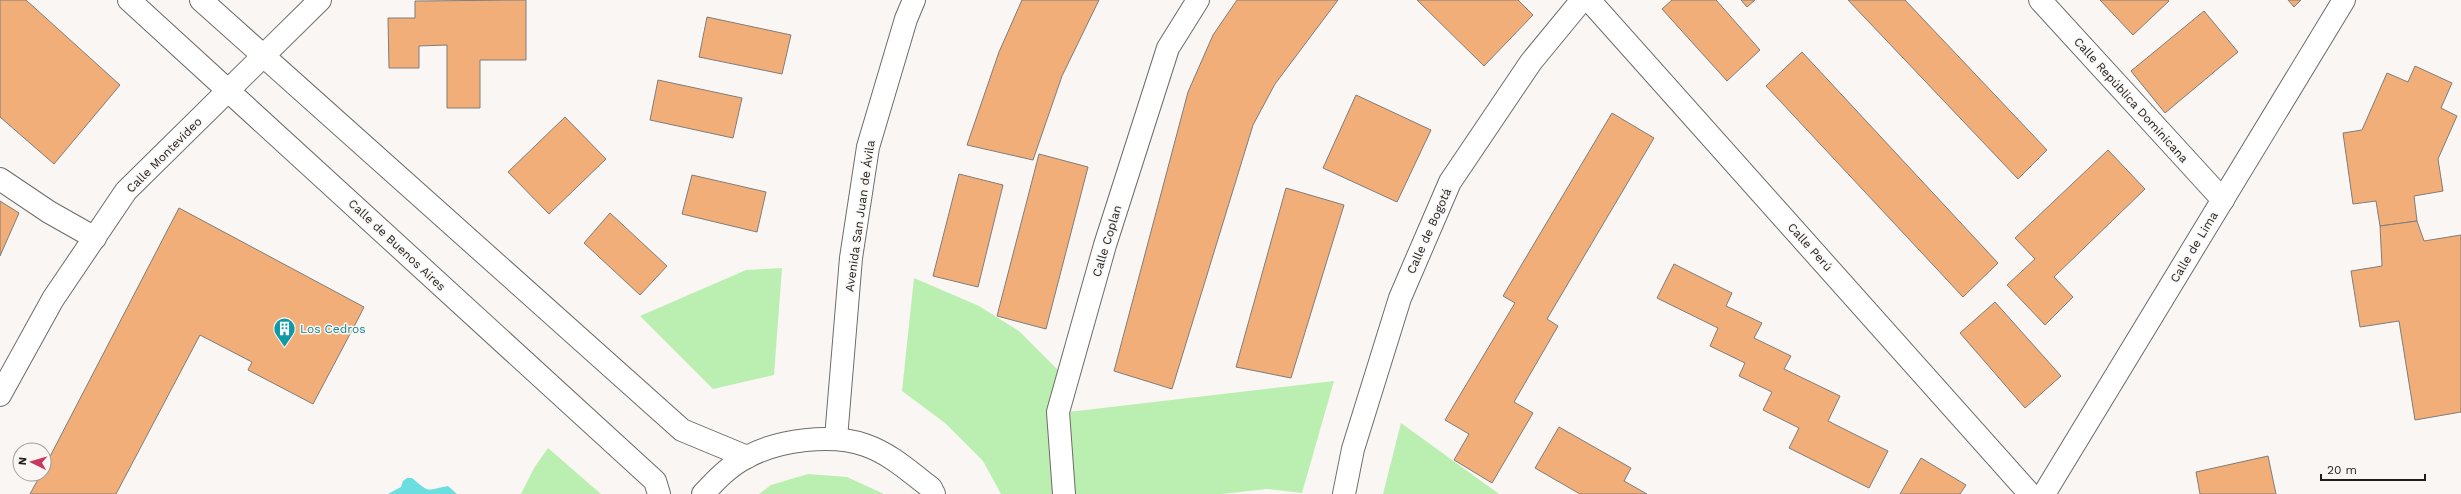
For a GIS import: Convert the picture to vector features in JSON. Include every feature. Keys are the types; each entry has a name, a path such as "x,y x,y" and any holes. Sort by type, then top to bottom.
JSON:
{"street":[{"name":"Calle de Buenos Aires","path":"129,0 230,90 655,482 659,494"},
{"path":"201,0 682,430 747,457"},
{"name":"Calle Montevideo","path":"2,385 53,299 126,191 320,0"},
{"name":"Avenida San Juan de Ávila","path":"836,438 851,258 868,147 906,19 914,0"},
{"name":"Calle Coplan","path":"1064,494 1058,412 1105,245 1168,48 1198,0"},
{"name":"Calle de Bogotá","path":"1344,494 1353,449 1400,298 1450,182 1531,62 1582,0"},
{"name":"Calle Perú","path":"1589,0 2030,494"},
{"name":"Calle República Dominicana","path":"2040,0 2223,200"},
{"name":"Calle de Lima","path":"2044,494 2344,0"},
{"path":"0,179 49,212 95,238"},
{"path":"703,494 721,475 747,457 805,440 836,438 865,445 891,457 931,488 934,494"}],"green space":[{"path":"782,268 774,375 713,389 640,316 746,270"},
{"path":"914,278 979,306 1019,331 1061,373 1056,494 1001,494 983,461 945,423 902,391"},
{"path":"1334,381 1302,493 1267,489 1222,494 1074,494 1068,412"},
{"path":"1401,423 1499,494 1383,494"},
{"path":"548,448 601,494 521,494 534,468"},
{"path":"808,474 847,477 884,494 759,494 771,485"}],"water":[{"path":"407,478 412,478 428,490 448,486 457,494 388,494 401,487 403,481"}],"building":[{"path":"0,0 26,0 120,85 54,164 0,117"},
{"path":"526,0 526,60 480,60 480,108 447,108 447,45 419,46 419,68 389,68 388,18 415,18 415,1"},
{"path":"1022,0 1099,0 1062,76 1033,160 967,145 999,52"},
{"path":"1237,0 1338,0 1275,84 1253,125 1172,389 1114,371 1188,92 1213,35"},
{"path":"1417,0 1518,0 1533,15 1484,66"},
{"path":"1672,0 1716,0 1760,50 1727,81 1662,9"},
{"path":"1741,0 1755,0 1747,7"},
{"path":"1848,0 1905,0 2047,150 2018,179"},
{"path":"2100,0 2168,0 2169,1 2133,35"},
{"path":"2288,0 2301,0 2294,7"},
{"path":"2204,11 2238,52 2165,113 2131,71"},
{"path":"707,17 791,35 782,74 699,57"},
{"path":"1802,52 1998,263 1963,297 1766,86"},
{"path":"2415,66 2452,83 2441,108 2457,116 2438,159 2443,191 2414,196 2417,221 2380,226 2376,201 2353,204 2343,133 2362,130 2387,73 2408,82"},
{"path":"658,80 742,98 733,138 650,120"},
{"path":"1356,95 1431,130 1397,202 1323,168"},
{"path":"1612,113 1654,138 1547,319 1558,326 1514,402 1533,413 1492,483 1454,460 1469,434 1445,420 1515,303 1503,296"},
{"path":"565,117 606,159 549,214 508,172"},
{"path":"2108,150 2145,189 2054,277 2073,297 2045,325 2007,285 2035,259 2015,238"},
{"path":"1039,154 1088,167 1046,329 997,316"},
{"path":"959,174 1003,185 978,287 933,276"},
{"path":"692,175 766,192 757,232 682,214"},
{"path":"1286,188 1344,205 1291,378 1236,367"},
{"path":"0,201 19,213 0,256"},
{"name":"Los Cedros","path":"179,208 364,307 313,404 248,370 252,362 200,335 116,494 30,494 37,482 52,482 52,453"},
{"path":"610,213 667,266 640,295 584,243"},
{"path":"2417,221 2424,241 2461,235 2461,412 2415,420 2399,321 2360,327 2351,271 2382,266 2380,226"},
{"path":"1674,264 1732,293 1726,306 1762,323 1754,338 1791,356 1784,369 1840,396 1828,421 1888,451 1869,488 1789,448 1799,428 1763,410 1772,392 1739,376 1745,363 1710,346 1718,328 1657,298"},
{"path":"1995,302 2061,376 2025,408 1960,333"},
{"path":"1559,427 1631,468 1624,481 1647,494 1580,494 1535,468"},
{"path":"2268,456 2276,494 2200,494 2196,472"},
{"path":"1921,458 1966,485 1960,494 1900,494"}],"place":[{"name":"Los Cedros","path":"284,348"}]}
